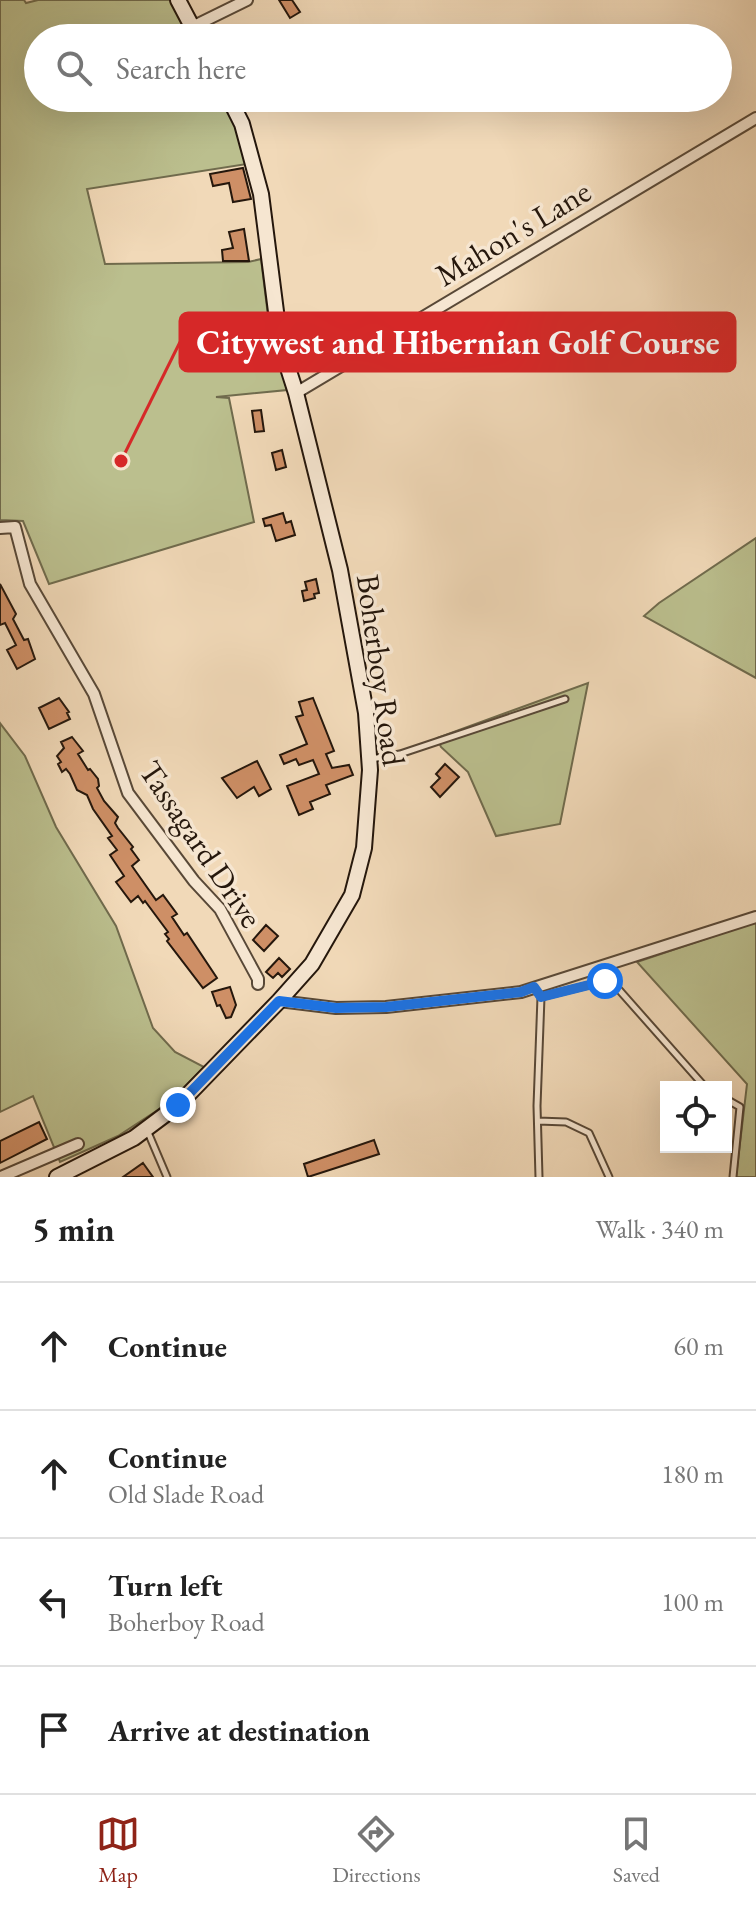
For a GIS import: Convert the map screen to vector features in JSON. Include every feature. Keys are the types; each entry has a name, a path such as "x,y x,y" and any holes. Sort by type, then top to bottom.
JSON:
{"street":[{"path":"178,0 191,24"},
{"path":"208,24 247,0"},
{"name":"Boherboy Road","path":"57,1177 146,1130 178,1105 279,1001 312,964 352,895 364,848 370,759 366,713 340,570 296,393 280,343 261,194 236,112"},
{"name":"Mahon's Lane","path":"296,393 756,118"},
{"name":"Tassagard Drive","path":"0,528 15,527 30,584 94,694 128,793 194,881 220,909 258,984"},
{"path":"279,1001 336,1008 386,1007 521,992 756,917"},
{"path":"1,1177 78,1144"},
{"path":"66,1149 76,1167"}],"lane":[{"path":"370,759 400,754 565,699"},
{"path":"541,997 605,981 613,983 700,1081"},
{"path":"534,987 541,997 539,1177"},
{"path":"732,1102 740,1107 733,1177"},
{"path":"538,1121 566,1122 589,1133 609,1177"},
{"path":"146,1130 167,1177"}],"green space":[{"path":"0,0 24,0 26,3 38,0 173,0 185,24 24,24 24,112 229,112 247,164 87,189 105,264 248,262 261,259 268,316 260,319 260,324 270,326 287,390 216,397 229,398 254,522 49,584 23,521 0,520"},
{"path":"756,538 756,678 644,616"},
{"path":"588,683 560,824 496,836 468,772 441,747 437,738"},
{"path":"0,723 25,756 56,827 116,926 153,1028 175,1052 204,1067 170,1102 118,1136 60,1162 33,1096 0,1112"},
{"path":"756,922 756,1177 736,1177 747,1084 637,962"}],"building":[{"path":"279,0 292,0 300,12 290,18"},
{"path":"243,168 251,199 233,202 229,183 213,186 210,174"},
{"path":"244,229 249,261 223,261 222,250 233,248 229,232"},
{"path":"261,410 264,431 255,432 252,411"},
{"path":"282,450 286,467 276,470 272,453"},
{"path":"283,513 286,523 291,521 295,535 276,541 271,525 265,526 263,519"},
{"path":"316,579 319,593 314,594 315,598 304,601 302,591 307,590 305,582"},
{"path":"0,584 16,614 13,619 24,640 28,639 35,659 17,669 7,650 16,645 5,623 0,625"},
{"path":"59,698 70,719 49,729 39,708"},
{"path":"313,698 334,751 326,754 332,768 349,765 353,775 326,785 330,794 310,802 313,809 299,815 287,786 319,774 313,760 299,765 296,759 284,764 280,755 307,744 296,717 303,715 299,702"},
{"path":"72,737 83,751 78,754 98,779 97,788 104,801 118,817 115,823 133,847 131,849 139,860 132,866 156,900 163,895 177,914 172,917 184,935 187,933 217,978 203,988 167,941 169,939 165,934 168,932 145,901 143,903 138,896 131,902 116,882 124,876 110,855 117,850 108,838 112,836 87,795 77,790 70,774 66,769 62,772 58,764 61,762 57,756 64,748 61,742"},
{"path":"257,761 271,789 259,796 254,787 237,798 222,778"},
{"path":"445,764 459,777 440,797 431,787 440,778 436,774"},
{"path":"266,925 278,936 264,951 253,940"},
{"path":"279,958 290,969 282,977 278,973 273,978 266,972"},
{"path":"230,987 236,1005 231,1017 226,1018 212,992"},
{"path":"39,1122 47,1139 0,1163 0,1141"},
{"path":"374,1140 379,1154 308,1177 304,1164"},
{"path":"143,1163 153,1177 123,1177"}],"place":[{"name":"Citywest and Hibernian Golf Course","path":"121,461"}],"route":[{"path":"178,1105 279,1001 336,1008 386,1007 521,992 534,987 541,997 605,981"}]}
